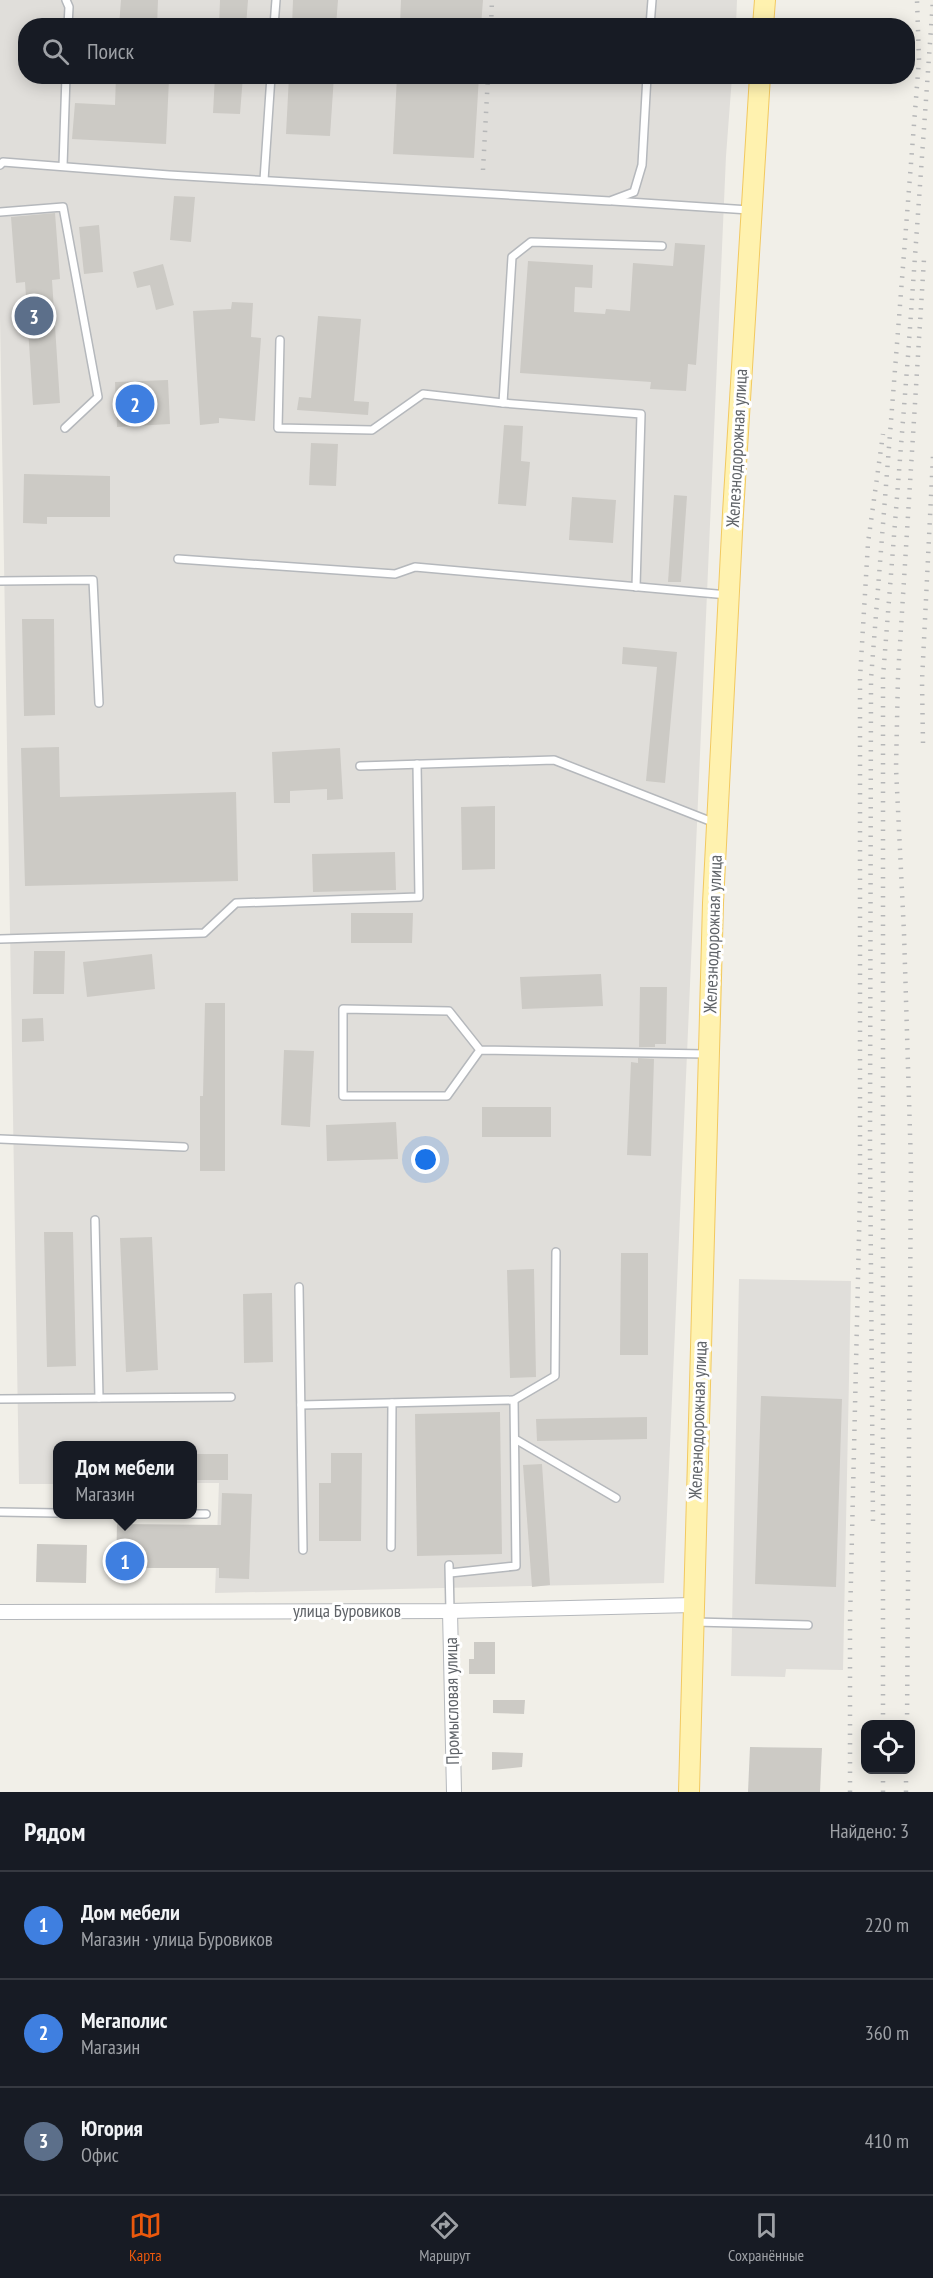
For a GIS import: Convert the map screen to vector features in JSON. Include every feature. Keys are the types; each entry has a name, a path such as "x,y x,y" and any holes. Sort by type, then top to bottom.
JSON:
{"main road":[{"path":"764,18 765,0"},
{"name":"Железнодорожная улица","path":"689,1792 708,1054 717,824 760,84"}],"street":[{"name":"улица Буровиков","path":"0,1612 450,1611 693,1614"},
{"name":"Промысловая улица","path":"450,1611 454,1792"}],"lane":[{"path":"66,0 69,7 68,18"},
{"path":"275,18 276,0"},
{"path":"651,18 652,0"},
{"path":"63,166 66,84"},
{"path":"264,180 270,84"},
{"path":"610,201 634,192 642,165 647,84"},
{"path":"0,165 3,162 752,210"},
{"path":"0,212 63,207 98,397 65,428"},
{"path":"502,403 512,256 531,242 662,246"},
{"path":"280,340 278,428 372,430 423,394 640,414 636,587"},
{"path":"178,559 395,574 415,567 729,595"},
{"path":"0,581 93,580 99,703"},
{"path":"360,766 554,760 717,824"},
{"path":"0,939 204,933 236,903 419,897 417,764"},
{"path":"343,1009 449,1011 480,1050 447,1096 343,1096 343,1009"},
{"path":"480,1050 708,1054"},
{"path":"0,1139 184,1147"},
{"path":"95,1220 99,1398"},
{"path":"301,1405 514,1400 555,1376 556,1252"},
{"path":"299,1287 303,1550"},
{"path":"0,1399 231,1397"},
{"path":"450,1611 450,1569 516,1566 514,1400"},
{"path":"390,1547 392,1403"},
{"path":"515,1439 616,1498"},
{"path":"0,1512 53,1513"},
{"path":"197,1514 206,1514"},
{"path":"693,1614 808,1625"}],"shaded area":[{"path":"0,0 737,0 736,18 18,18 18,84 731,84 726,156 664,1583 215,1593 219,1483 197,1483 197,1441 53,1441 53,1484 19,1484 0,316"},
{"path":"739,1279 851,1281 843,1670 786,1669 785,1677 731,1676"}],"building":[{"path":"121,0 158,0 157,18 120,18"},
{"path":"220,0 248,0 247,18 219,18"},
{"path":"293,0 338,0 337,18 292,18"},
{"path":"401,0 483,0 482,18 400,18"},
{"path":"116,84 169,84 166,144 72,139 75,103 115,105"},
{"path":"215,84 242,84 240,114 213,113"},
{"path":"289,84 333,84 330,136 286,134"},
{"path":"397,84 479,84 474,158 393,154"},
{"path":"174,196 195,197 191,242 170,240"},
{"path":"55,213 60,279 52,280 60,403 33,405 25,282 16,283 11,217"},
{"path":"99,225 103,272 84,274 79,227"},
{"path":"675,243 705,245 696,365 688,364 686,391 650,389 651,382 520,373 528,261 593,265 592,288 575,287 574,312 605,314 606,309 630,311 633,263 673,266"},
{"path":"163,264 174,305 156,310 150,285 137,288 133,272"},
{"path":"232,302 253,303 251,337 261,338 255,421 219,418 219,423 200,425 193,311 231,309"},
{"path":"318,316 361,319 354,401 369,402 368,415 297,410 299,397 311,398"},
{"path":"168,380 170,424 117,427 115,382"},
{"path":"504,425 523,426 521,461 530,462 526,506 498,504"},
{"path":"311,443 338,444 336,486 309,485"},
{"path":"24,474 110,476 110,517 47,517 47,524 23,523"},
{"path":"674,495 687,496 681,582 668,582"},
{"path":"572,497 616,500 613,543 569,540"},
{"path":"22,619 54,619 55,715 24,716"},
{"path":"623,647 677,652 665,783 646,781 657,667 622,664"},
{"path":"59,747 60,797 236,792 238,881 25,886 21,748"},
{"path":"340,748 343,799 327,800 327,789 290,791 290,803 274,803 272,752"},
{"path":"495,806 495,869 462,870 461,807"},
{"path":"395,852 396,890 313,892 312,854"},
{"path":"351,913 413,913 412,943 351,943"},
{"path":"34,951 65,951 64,994 33,994"},
{"path":"152,954 155,989 87,997 83,962"},
{"path":"601,974 603,1006 522,1009 520,977"},
{"path":"640,987 667,987 666,1044 639,1047"},
{"path":"205,1003 225,1003 225,1171 200,1171 200,1096 203,1096"},
{"path":"43,1018 44,1041 22,1042 22,1019"},
{"path":"284,1050 314,1051 310,1127 281,1125"},
{"path":"638,1058 654,1059 651,1156 627,1155 631,1062 638,1063"},
{"path":"482,1107 551,1107 551,1137 482,1137"},
{"path":"396,1122 398,1159 327,1161 326,1125"},
{"path":"44,1232 73,1232 76,1366 47,1367"},
{"path":"152,1237 158,1370 126,1372 120,1238"},
{"path":"621,1253 648,1253 648,1355 620,1355"},
{"path":"534,1269 536,1377 510,1378 507,1270"},
{"path":"272,1293 273,1362 244,1363 243,1294"},
{"path":"761,1396 842,1399 836,1587 755,1584"},
{"path":"500,1412 502,1554 417,1556 415,1414"},
{"path":"647,1417 647,1439 537,1441 536,1419"},
{"path":"331,1453 362,1453 361,1541 319,1541 319,1483 331,1483"},
{"path":"197,1454 228,1454 228,1480 197,1480"},
{"path":"542,1464 550,1585 532,1587 523,1465"},
{"path":"222,1493 252,1494 249,1579 219,1578 219,1568 116,1568 117,1524 221,1525"},
{"path":"37,1544 87,1545 86,1583 36,1582"},
{"path":"474,1642 495,1642 495,1674 469,1674 469,1659 474,1659"},
{"path":"493,1700 525,1700 524,1714 493,1713"},
{"path":"750,1747 822,1748 820,1792 748,1792"},
{"path":"492,1752 523,1753 522,1767 492,1770"}],"railway":[{"path":"491,18 492,0"},
{"path":"873,1521 870,1148 871,679 919,60 917,0"},
{"path":"883,1720 883,677 933,0"},
{"path":"483,170 488,84"},
{"path":"907,1720 911,1166 896,768 898,676 924,259"},
{"path":"850,1792 850,1621 860,1193 860,678 868,543 883,434"},
{"path":"923,743 922,681 933,456"},
{"path":"883,1774 883,1792"},
{"path":"906,1774 906,1792"}],"place":[{"name":"Югория","path":"34,316"},
{"name":"Мегаполис","path":"135,404"},
{"name":"Дом мебели","path":"125,1561"}]}
